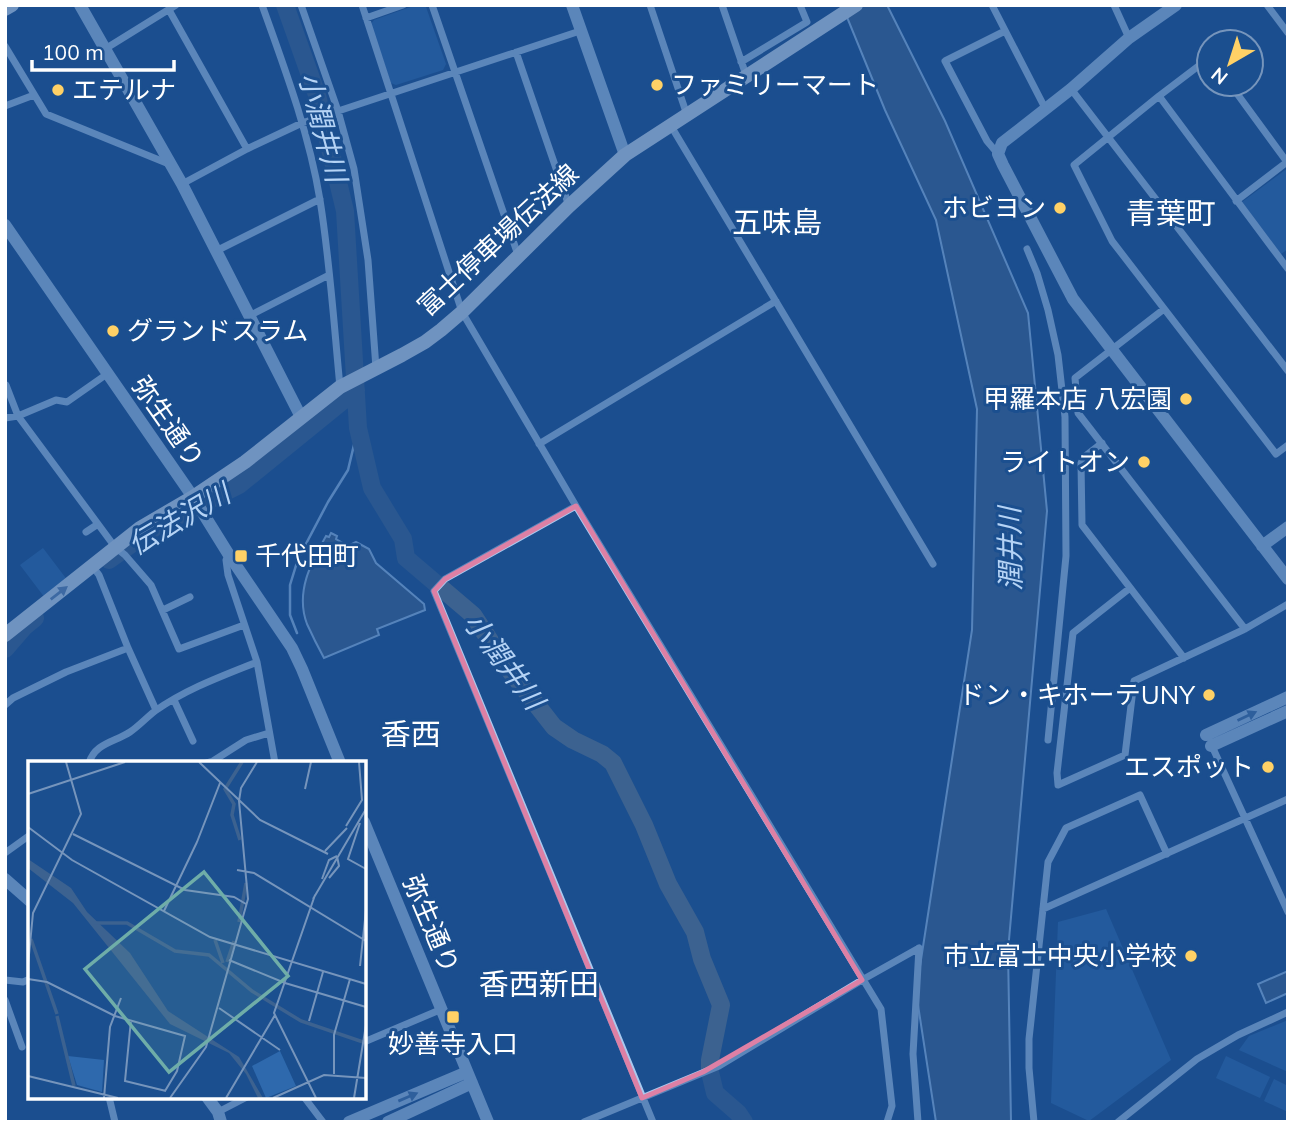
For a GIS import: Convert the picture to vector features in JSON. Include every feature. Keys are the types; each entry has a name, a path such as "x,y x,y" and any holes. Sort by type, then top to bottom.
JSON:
{"main road":[{"path":"5,9 12,5"},
{"name":"富士停車場伝法線","path":"5,635 95,570 140,528 246,462 342,385 425,342 463,312 569,206 625,155 687,115 744,69 856,5"}],"street":[{"path":"80,5 182,184 301,417"},
{"path":"262,5 305,122 320,199 342,385"},
{"path":"301,5 354,169 368,260 376,368"},
{"path":"362,5 463,312 576,506 881,1009 892,1106 887,1122"},
{"path":"366,18 403,5"},
{"path":"572,5 625,155"},
{"path":"650,5 687,115"},
{"path":"722,5 744,69 807,22 800,5"},
{"path":"992,5 1045,108"},
{"path":"1114,5 1129,38"},
{"path":"998,153 1002,143 1072,89 1129,38 1176,5"},
{"path":"1267,5 1288,33"},
{"path":"436,6 454,72 518,256"},
{"path":"105,49 173,8 247,149"},
{"path":"182,184 305,122 580,31"},
{"path":"1005,31 945,61 987,141 998,153 1073,299 1288,579"},
{"path":"5,46 46,114 170,164"},
{"path":"516,52 569,206"},
{"path":"1195,69 1074,165 1112,241 1276,454 1288,445"},
{"path":"1072,89 1288,371"},
{"path":"5,106 34,95"},
{"path":"1159,96 1236,201 1285,260 1288,270"},
{"path":"1236,201 1287,162 1240,98"},
{"path":"670,125 933,564"},
{"path":"215,251 320,199"},
{"name":"弥生通り","path":"7,231 193,497 292,648 339,761"},
{"path":"1027,249 1048,310 1058,355 1065,417 1066,556 1048,740"},
{"path":"248,316 330,275"},
{"path":"539,444 776,301"},
{"path":"1164,309 1076,379 1078,413 1245,629"},
{"path":"5,418 18,416 56,400 66,402 107,374"},
{"path":"6,386 18,416 98,524 151,585 179,649 244,625"},
{"path":"1102,443 1084,457 1082,463 1082,525 1184,658"},
{"path":"576,506 445,579 434,592 653,1122"},
{"path":"86,532 98,524"},
{"path":"1262,546 1288,527"},
{"path":"229,555 226,560 228,575 257,662 275,761"},
{"path":"95,570 156,710"},
{"path":"1130,588 1073,633 1057,773 1058,785 1125,755 1134,681 1245,629 1288,604"},
{"path":"163,610 190,597"},
{"path":"5,705 13,698 66,672 128,648"},
{"path":"90,761 100,747 129,733 156,710 200,685 257,662"},
{"path":"1209,741 1288,697"},
{"path":"174,701 193,741"},
{"path":"1209,741 1288,711"},
{"path":"213,761 246,740 270,733"},
{"path":"1209,741 1288,912"},
{"path":"1034,1122 1029,1039 1048,862 1066,828 1140,795 1167,854"},
{"path":"1043,909 1288,799"},
{"name":"弥生通り","path":"366,827 488,1122"},
{"path":"5,853 28,836"},
{"path":"5,879 28,899"},
{"path":"584,1122 719,1066 862,979 919,948 913,1054 918,1122"},
{"path":"5,980 23,982 28,980"},
{"path":"5,1000 22,1047"},
{"path":"366,1041 442,1009"},
{"path":"1118,1122 1197,1059 1238,1035 1288,1012"},
{"path":"5,1032 15,1028"},
{"path":"349,1122 470,1078"},
{"path":"388,1122 470,1078"},
{"path":"109,1099 115,1122"},
{"path":"208,1099 219,1117 244,1099"},
{"path":"306,1099 323,1122"}],"highlighted area":[{"path":"576,506 862,980 703,1072 642,1098 434,591 445,579"}],"shaded area":[{"path":"416,5 426,7 446,64 443,70 396,85 391,83 371,24 374,20"},
{"path":"1288,168 1288,249 1281,254 1242,202"},
{"path":"43,548 68,581 45,598 20,565"},
{"path":"1106,909 1171,1060 1089,1121 1051,1103 1058,922"},
{"path":"1288,1020 1288,1072 1239,1050 1249,1036"},
{"path":"1226,1056 1270,1077 1260,1098 1216,1078"},
{"path":"1274,1079 1288,1086 1288,1112 1264,1101"}],"water":[{"name":"潤井川","path":"842,5 887,5 945,121 1028,313 1047,511 1008,951 1011,1122 936,1122 916,992 972,630 977,409 936,220 885,110"},
{"path":"331,533 348,546 356,542 369,549 376,563 424,604 425,610 377,629 379,635 324,658 307,624 303,601 310,567 326,536 329,537"},
{"path":"1288,971 1288,993 1266,1003 1258,984"}],"waterway":[{"name":"小潤井川","path":"285,5 317,95 345,211 358,428 372,488 403,539 406,558 473,615 508,668 554,727 613,763 644,825 668,884 695,932 702,959 721,1005 710,1060 715,1093 738,1113 744,1122"},
{"name":"伝法沢川","path":"109,560 154,528 239,485 356,390"},
{"path":"297,633 290,615 290,585 298,559 348,470 358,428"},
{"name":"伝法沢川","path":"5,649 35,618"}],"place":[{"name":"ファミリーマート","path":"657,85"},
{"name":"エテルナ","path":"58,90"},
{"name":"ホビヨン","path":"1060,208"},
{"name":"グランドスラム","path":"113,331"},
{"name":"甲羅本店 八宏園","path":"1186,399"},
{"name":"ライトオン","path":"1144,462"},
{"name":"千代田町","path":"241,556"},
{"name":"ドン・キホーテUNY","path":"1209,695"},
{"name":"エスポット","path":"1268,767"},
{"name":"市立富士中央小学校","path":"1191,956"},
{"name":"妙善寺入口","path":"453,1017"}],"district":[{"name":"青葉町","path":"1171,214"},
{"name":"五味島","path":"777,223"},
{"name":"香西","path":"411,735"},
{"name":"香西新田","path":"539,985"}]}
